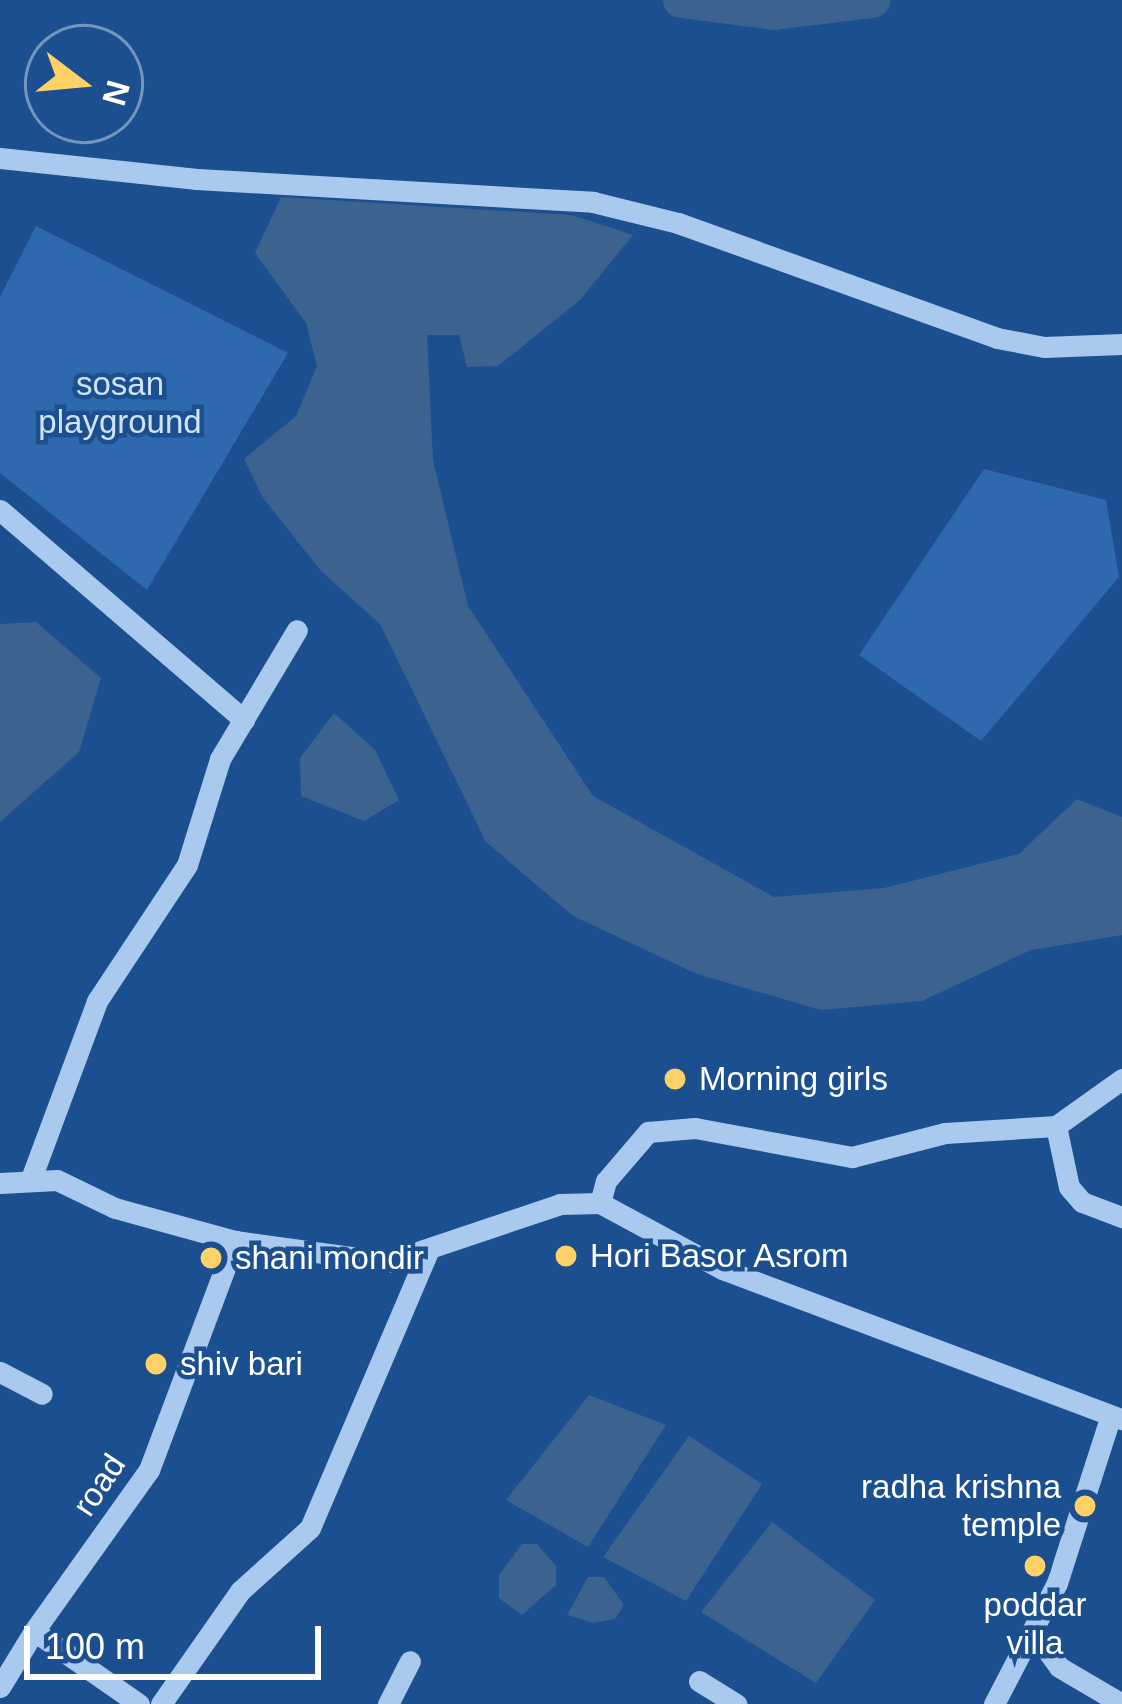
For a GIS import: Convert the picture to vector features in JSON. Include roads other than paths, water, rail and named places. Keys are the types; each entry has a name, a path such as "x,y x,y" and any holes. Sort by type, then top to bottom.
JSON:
{"street":[{"path":"0,158 196,179 592,202 678,223 997,338 1044,347 1122,344"},
{"path":"0,510 244,720"},
{"path":"297,630 220,759 187,865 115,970 17,1180 235,1241 388,1262 560,1204 600,1203 722,1269 1116,1417 1036,1634 994,1704"},
{"path":"600,1203 606,1181 648,1132 694,1128 852,1157 945,1132 1056,1126 1122,1079"},
{"path":"1056,1126 1069,1187 1082,1202 1122,1217"},
{"name":"road","path":"0,1687 34,1631 149,1471 235,1241"},
{"path":"161,1704 240,1591 300,1545 428,1252"},
{"path":"0,1372 42,1394"},
{"path":"34,1631 139,1704"},
{"path":"1036,1634 1059,1667 1121,1704"},
{"path":"388,1704 410,1661"},
{"path":"699,1681 736,1704"}],"waterway":[{"path":"681,0 775,12 872,0"}],"place":[{"name":"Morning girls","path":"675,1079"},
{"name":"Hori Basor Asrom","path":"566,1256"},
{"name":"shani mondir","path":"211,1258"},
{"name":"shiv bari","path":"156,1364"},
{"name":"radha krishna temple","path":"1085,1506"},
{"name":"poddar villa","path":"1035,1566"}],"park label":[{"name":"sosan playground","path":"120,403"}]}
